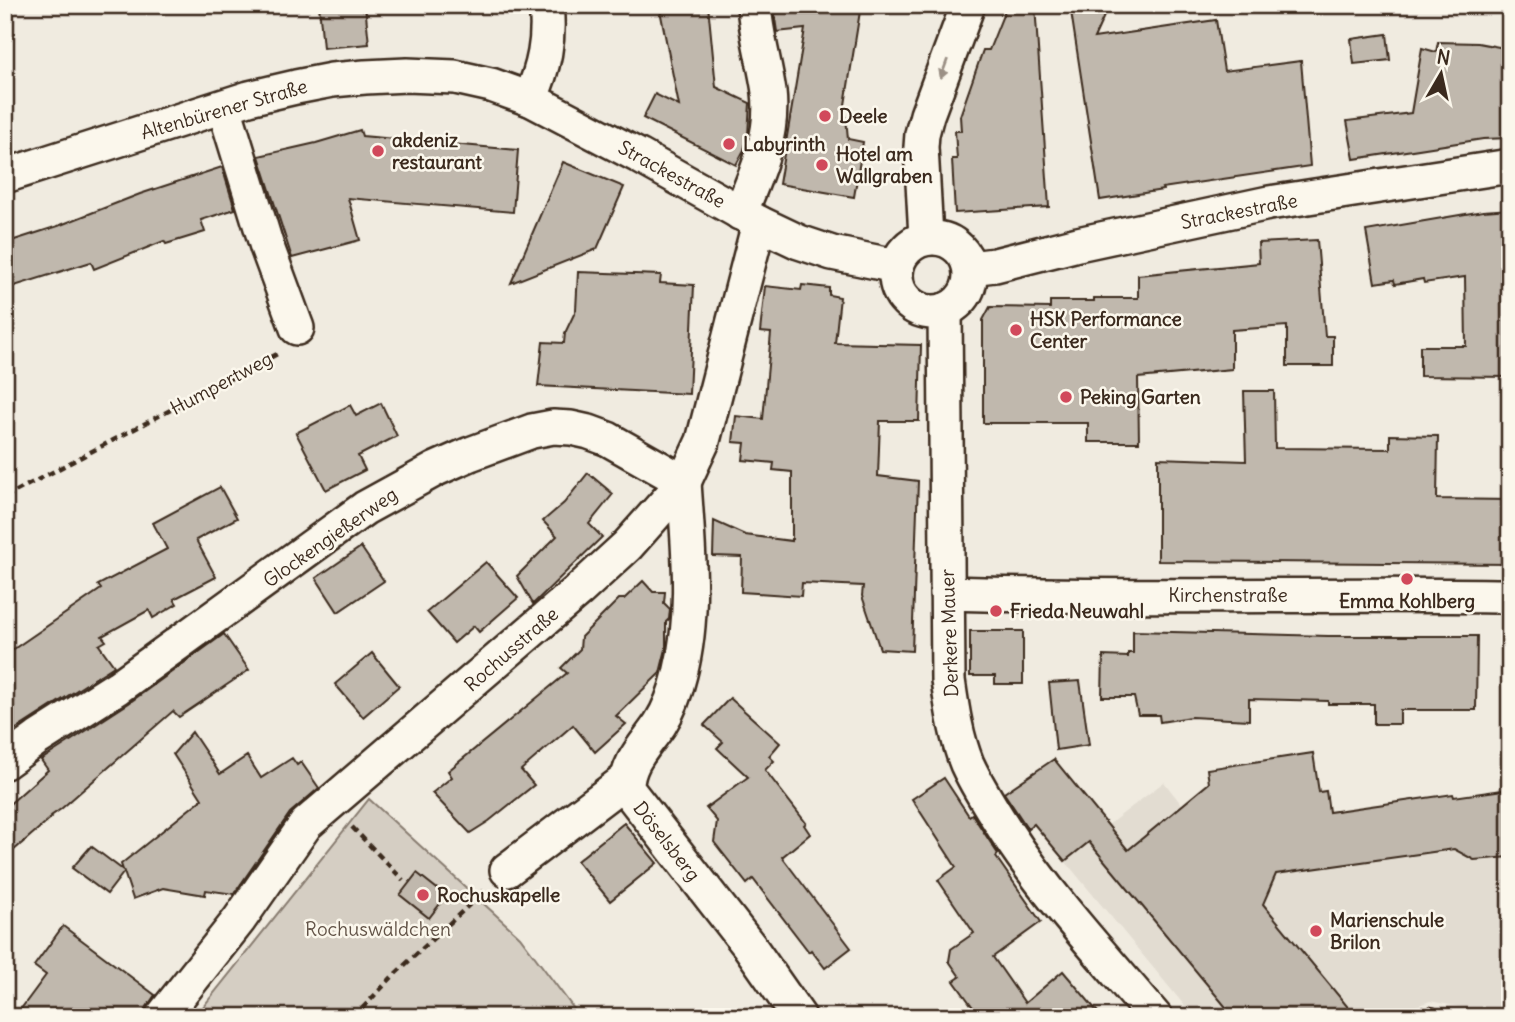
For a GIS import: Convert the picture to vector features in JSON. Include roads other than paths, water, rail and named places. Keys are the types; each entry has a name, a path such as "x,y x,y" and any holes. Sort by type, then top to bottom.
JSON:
{"street":[{"path":"530,99 546,53 546,5"},
{"name":"Rochusstraße","path":"162,1017 239,920 306,824 579,590 626,546 684,482 703,441 766,144 769,123 768,90 754,5"},
{"path":"926,237 922,134 968,5"},
{"name":"Altenbürener Straße","path":"5,176 249,98 320,82 407,75 455,77 491,85 530,99"},
{"name":"Strackestraße","path":"530,99 799,242 832,253 896,266"},
{"path":"224,107 267,247 297,328"},
{"name":"Strackestraße","path":"970,268 995,265 1078,244 1269,203 1510,166"},
{"path":"926,237 941,237 955,244 965,255 970,268 970,282 965,294 957,304 945,310 919,310 908,303 899,292 895,279 896,266 902,252 926,237"},
{"name":"Derkere Mauer","path":"945,310 948,680 955,723 968,765 1021,856 1155,1017"},
{"name":"Glockengießerweg","path":"5,762 118,687 365,508 436,469 470,454 532,431 553,427 571,428 608,439 684,482"},
{"name":"Döselsberg","path":"684,482 689,594 685,653 680,676 662,721 631,764 627,789 750,947 799,1017"},
{"name":"Kirchenstraße","path":"947,593 1049,596 1510,596"},
{"path":"507,870 627,779"}],"place":[{"name":"Deele","path":"825,116"},
{"name":"Labyrinth","path":"729,144"},
{"name":"akdeniz restaurant","path":"378,151"},
{"name":"Hotel am Wallgraben","path":"822,165"},
{"name":"HSK Performance Center","path":"1016,330"},
{"name":"Peking Garten","path":"1066,397"},
{"name":"Emma Kohlberg","path":"1407,579"},
{"name":"Frieda Neuwahl","path":"996,611"},
{"name":"Rochuskapelle","path":"423,895"},
{"name":"Marienschule Brilon","path":"1316,931"}],"park label":[{"name":"Rochuswäldchen","path":"378,929"}]}
